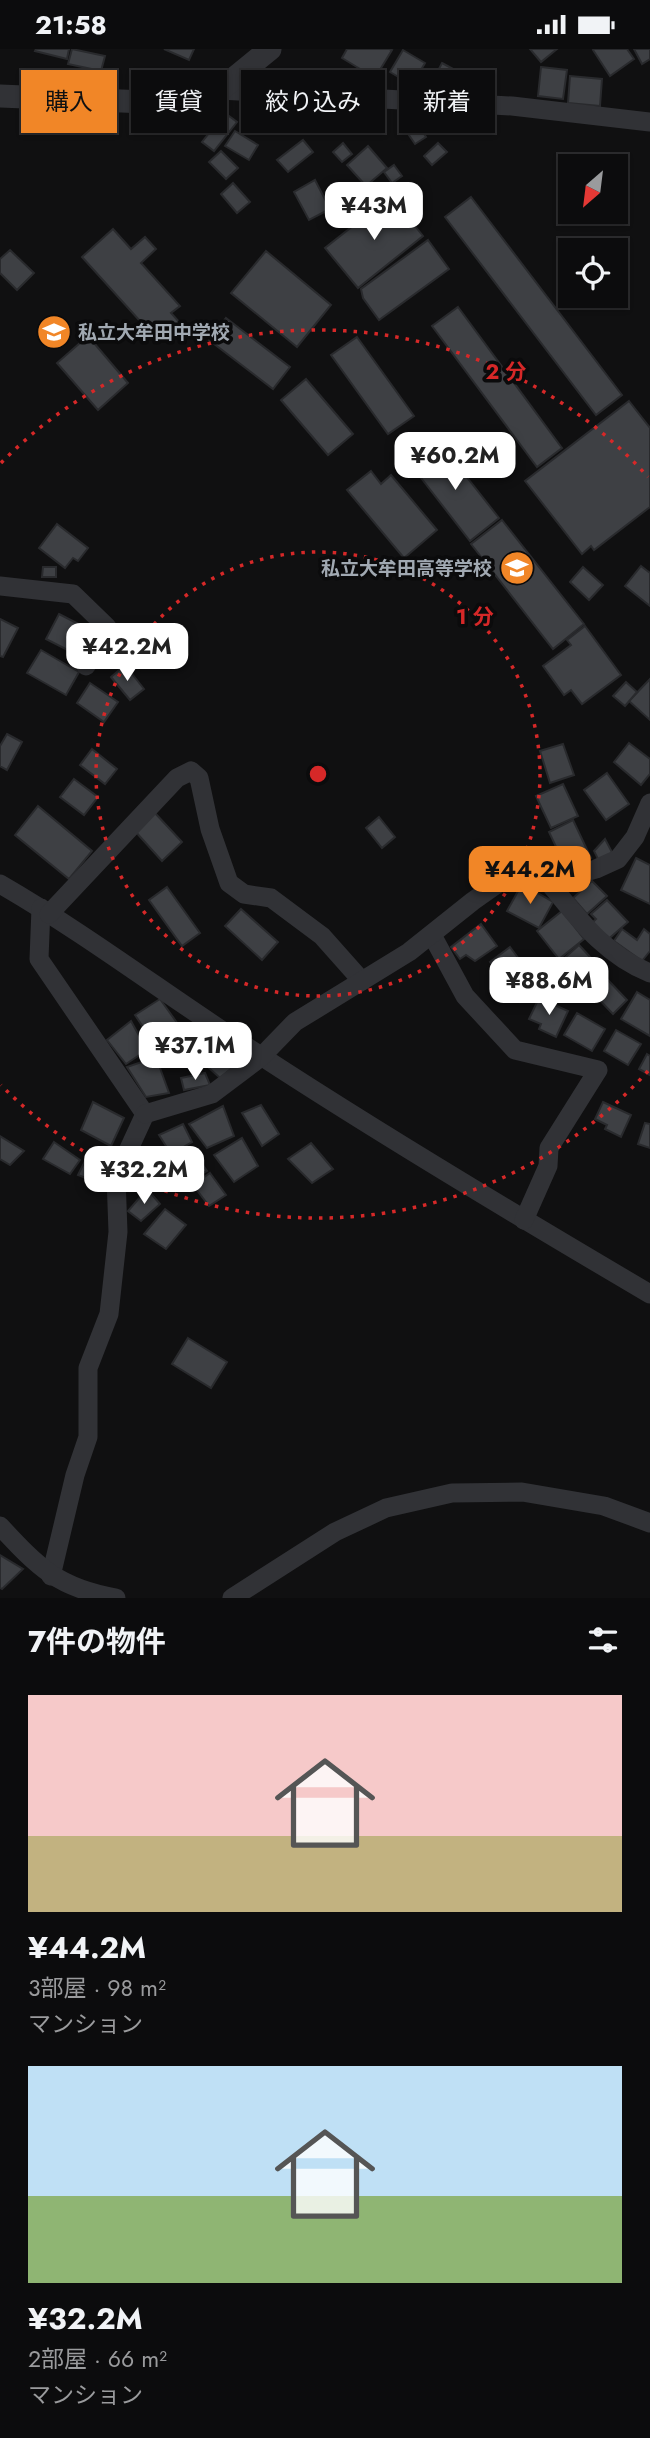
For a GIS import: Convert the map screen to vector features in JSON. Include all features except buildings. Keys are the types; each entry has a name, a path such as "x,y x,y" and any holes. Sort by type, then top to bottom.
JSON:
{"street":[{"path":"227,84 270,49"},
{"path":"227,90 512,106 650,123"},
{"path":"0,96 131,101"},
{"path":"0,586 74,594 107,627 86,666"},
{"path":"145,1114 39,958 45,911 177,778 191,771 199,778 210,829 229,883 244,894 271,898 281,905 322,936 362,981"},
{"path":"51,1576 75,1475 88,1437 88,1368 108,1314 118,1232 116,1177 145,1114 212,1094 261,1057 295,1021 409,952 472,901 521,867 563,879 618,859 635,837 650,803"},
{"path":"540,872 604,946 630,965 650,973"},
{"path":"0,884 45,911 261,1057 524,1220 650,1294"},
{"path":"432,935 465,996 515,1050 598,1070 549,1147 548,1166 524,1220"},
{"path":"232,1598 335,1531 386,1508 452,1493 522,1492 604,1506 650,1523"},
{"path":"0,1526 51,1576 96,1595 116,1598"}],"place":[{"name":"私立大牟田中学校","path":"54,332"},
{"name":"私立大牟田高等学校","path":"517,568"}]}
